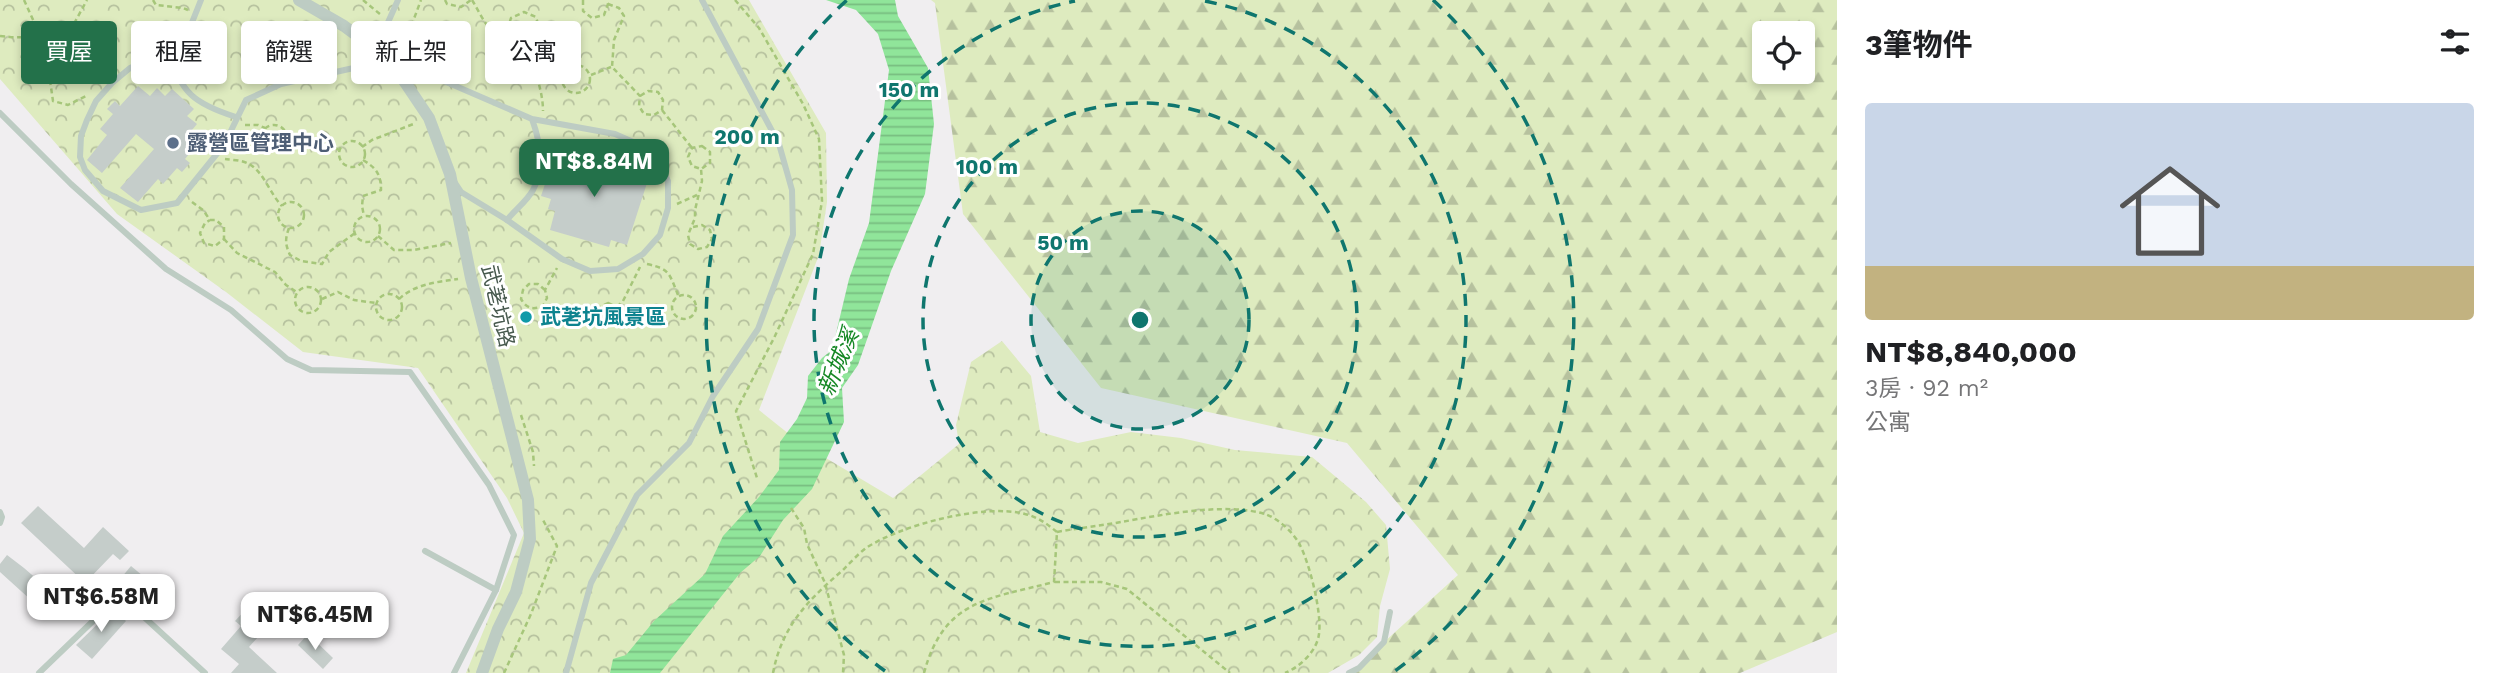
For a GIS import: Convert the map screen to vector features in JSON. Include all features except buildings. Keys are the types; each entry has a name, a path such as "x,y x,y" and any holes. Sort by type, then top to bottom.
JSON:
{"street":[{"name":"武荖坑路","path":"299,0 351,31"},
{"name":"武荖坑路","path":"406,84 429,118 450,174 471,278 528,500 530,539 516,592 498,629 482,673"}],"lane":[{"path":"192,21 201,0"},
{"path":"388,21 398,0"},
{"path":"566,673 591,583 637,495 689,443 713,396 758,329 793,235 792,190 779,144 702,0"},
{"path":"131,70 96,102 81,136 80,157 85,170 103,191 141,210 177,203 224,145 246,100 281,83 351,68"},
{"path":"181,84 212,109 236,117"},
{"path":"449,84 531,120 615,134 640,145 659,162 668,181 668,208 660,235 643,254 618,269 590,271 562,259 461,192 450,174"},
{"path":"0,113 71,184 166,269 231,310 287,359 311,370 410,372 489,485 514,535 496,590 454,673"},
{"path":"507,220 533,190 540,164 538,138 531,120"},
{"path":"0,512 0,523"},
{"path":"425,551 496,590"},
{"path":"39,673 120,595 205,673"},
{"path":"1349,673 1359,668 1384,642 1390,612"}],"path":[{"path":"24,0 33,21"},
{"path":"75,21 87,0"},
{"path":"153,0 156,5 183,8 195,14"},
{"path":"363,0 388,21"},
{"path":"413,21 421,0"},
{"path":"445,0 447,4 461,7 472,0 485,24"},
{"path":"583,0 583,11 592,18 604,15 607,2 619,8 624,16 614,40 612,67 640,96 639,106 645,114 654,115 662,110"},
{"path":"510,21 523,12 537,21"},
{"path":"0,36 21,38"},
{"path":"117,64 125,73"},
{"path":"563,84 572,93 583,92 590,85 591,75 581,65"},
{"path":"591,75 612,67"},
{"path":"51,84 53,101 68,105 90,94 102,95"},
{"path":"541,84 542,121"},
{"path":"640,96 649,91 658,92 663,100 662,110 692,148"},
{"path":"236,117 245,125 265,128 276,125 285,131 286,142 278,150 267,148 261,139 265,128"},
{"path":"362,147 372,140 429,118"},
{"path":"287,137 307,135 340,151"},
{"path":"350,142 359,144 362,147 363,160 353,167 346,166 342,162 342,147 350,142"},
{"path":"692,148 702,146 710,152 710,163 701,169"},
{"path":"692,148 688,157 692,166 701,169"},
{"path":"215,157 248,163 282,206"},
{"path":"363,160 375,168 381,178 381,190 363,196 364,216"},
{"path":"693,227 702,225 710,230 712,239 707,247 698,249 690,244 688,235 693,227 697,195 702,181 701,169"},
{"path":"185,194 210,220 221,223 226,233 224,239 215,246 210,246 201,239 201,227 210,220"},
{"path":"668,208 697,195"},
{"path":"292,202 302,209 303,220 295,228 289,228 280,222 278,216 282,206 292,202"},
{"path":"289,228 285,245 290,255 321,264 329,252 355,233 356,223 364,216"},
{"path":"355,233 363,241 374,240 378,236 379,224 373,218 364,216"},
{"path":"378,236 394,250 414,250 464,241"},
{"path":"224,239 237,253 275,272 286,285 298,293"},
{"path":"643,254 647,264 659,265 667,271 678,296"},
{"path":"617,307 631,287 643,254"},
{"path":"545,289 538,284 529,284 523,290 521,299 526,307 535,309 543,306 547,298 545,289 562,259"},
{"path":"399,299 407,292 432,283 471,278"},
{"path":"322,299 314,289 308,287 298,293 296,305 305,313 317,310 322,299 338,292 354,300 376,303"},
{"path":"391,294 399,299 401,312 391,319 379,315 376,303 382,296 391,294"},
{"path":"687,295 694,299 697,307 694,316 686,320 678,318 672,312 672,303 678,296 687,295"},
{"path":"608,303 617,307 618,316 613,323 604,323 598,316 600,307 608,303"},
{"path":"757,478 736,411 774,338"},
{"path":"791,509 804,528 807,544 825,583 844,656 844,673"},
{"path":"1057,532 1144,516 1246,510 1266,514 1286,526 1300,545 1309,573 1317,606 1320,635 1313,650 1299,666 1285,673"},
{"path":"773,673 776,658 797,614 825,583 866,548 910,528 977,512 1024,513 1046,522 1057,532"},
{"path":"1054,582 1057,532"},
{"path":"924,673 935,641 949,621 965,610 994,598 1054,582 1101,582 1127,589 1230,673"}],"green space":[{"name":"武荖坑風景區","path":"0,0 749,0 826,133 827,202 819,255 759,410 799,442 893,498 959,444 956,425 971,362 1002,341 1031,376 1040,432 1078,443 1131,432 1181,438 1235,450 1312,457 1366,502 1386,525 1390,569 1380,606 1377,637 1359,655 1328,673 466,673 524,533 507,498 418,368 303,352 226,292 117,214 0,79"},
{"path":"931,0 1837,0 1837,632 1740,673 1350,673 1458,575 1347,443 1101,388 963,214 935,3"}],"water":[{"name":"新城溪","path":"826,0 895,0 898,16 928,68 934,124 925,194 891,271 858,365 842,388 844,422 812,489 783,520 760,556 740,573 660,673 610,673 613,659 626,655 654,621 705,574 723,536 759,497 779,470 780,442 797,419 807,398 808,376 832,350 849,279 869,223 889,70 878,34 856,10"}],"place":[{"name":"露營區管理中心","path":"173,143"},
{"name":"武荖坑風景區","path":"526,317"}]}
